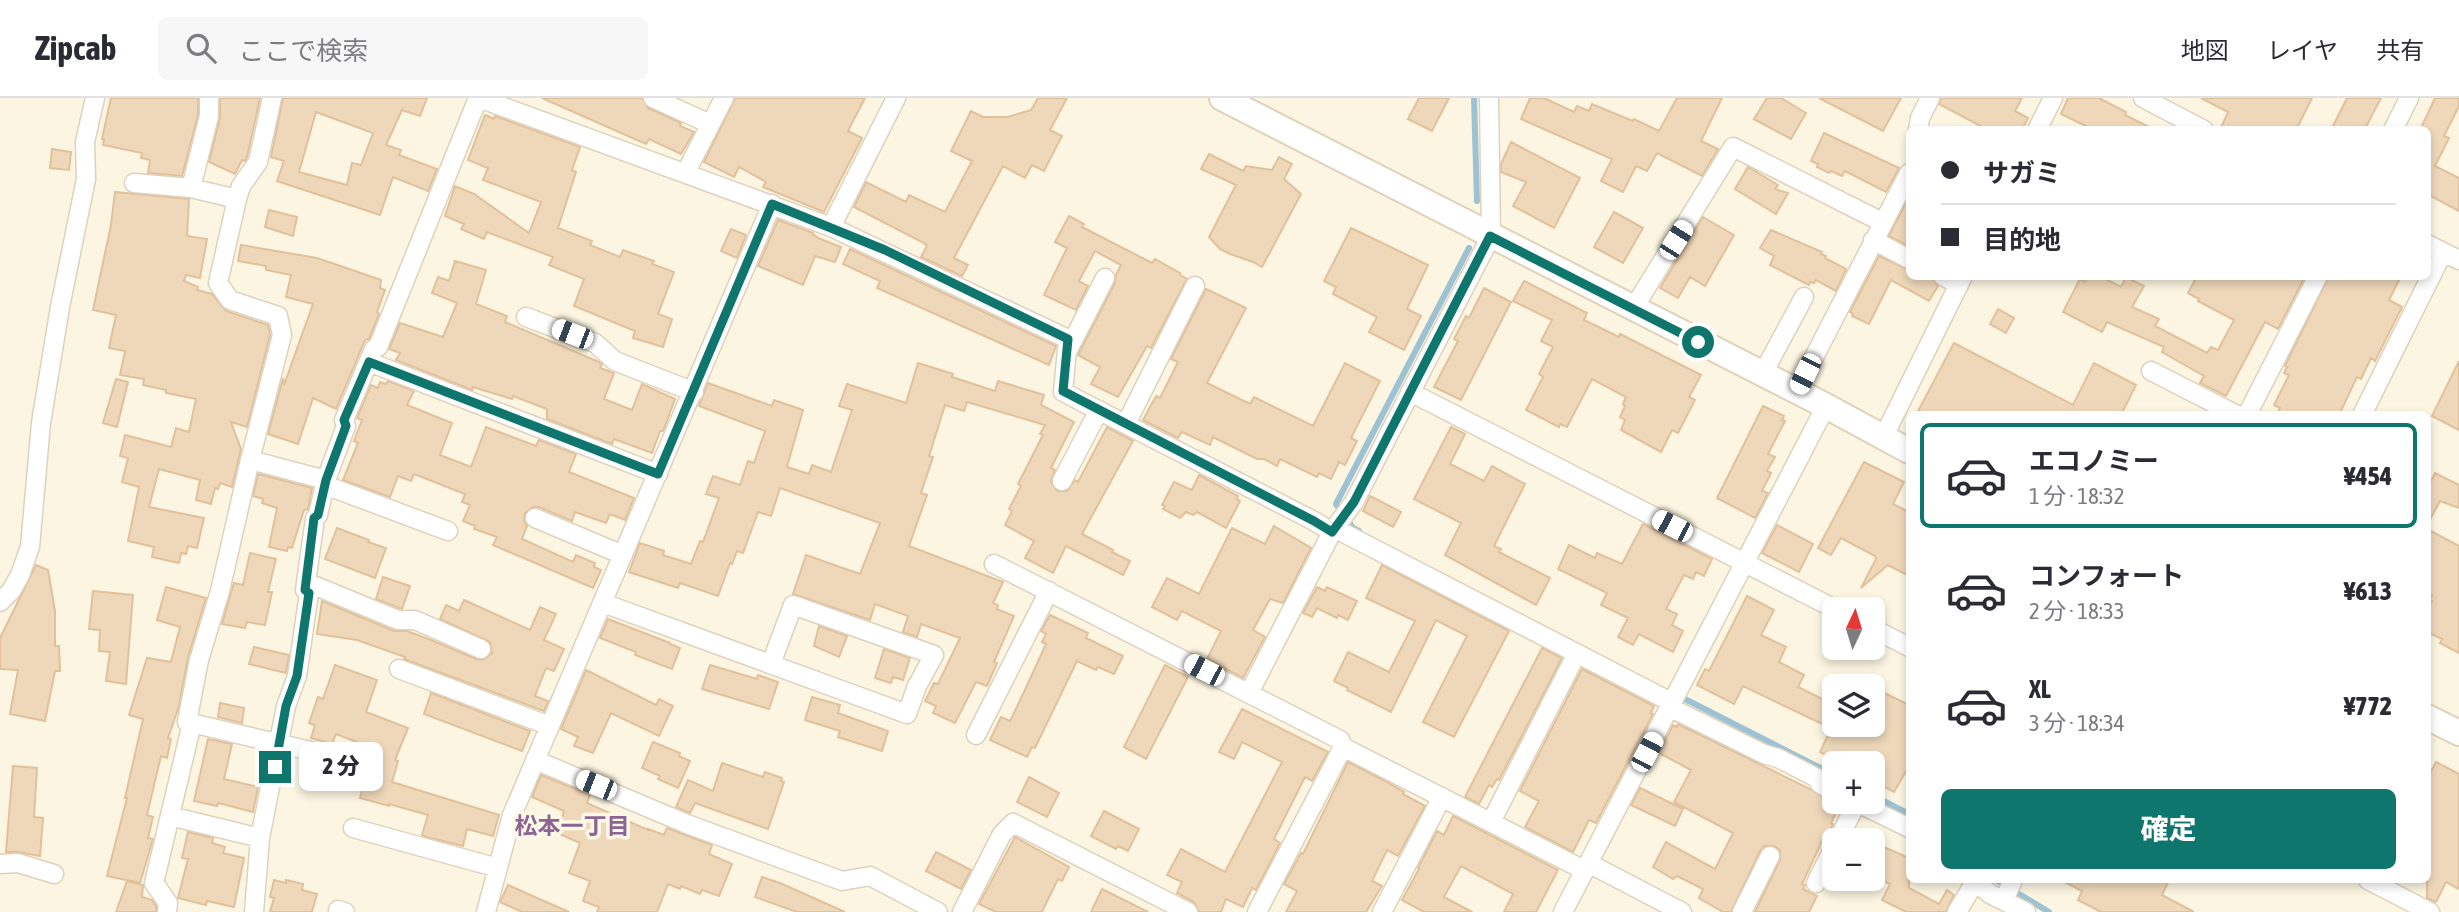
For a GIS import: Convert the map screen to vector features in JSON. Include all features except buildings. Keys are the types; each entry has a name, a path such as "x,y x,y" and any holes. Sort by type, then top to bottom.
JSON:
{"street":[{"path":"0,601 11,591 20,575 30,547 41,423 60,307 86,179 85,142 95,98"},
{"path":"191,188 209,116 209,98"},
{"path":"272,98 258,162 241,186 237,199 218,283 230,300 278,316 282,335 220,591 199,660 187,722 336,757"},
{"path":"254,912 260,838 286,706 297,676 309,593 305,590 314,518 318,515 325,483 346,426 344,420 374,349 378,346 479,98 831,227 1068,339 1063,391 1673,704 1764,754 1778,758 1817,778 1822,785"},
{"path":"653,98 710,124"},
{"path":"686,172 724,98"},
{"path":"831,227 896,98"},
{"path":"1222,98 1826,406 1906,450"},
{"path":"1249,693 1334,529 1352,505 1490,236 1489,98"},
{"path":"1919,126 1930,98"},
{"path":"2039,126 2053,98"},
{"path":"2143,98 2196,126"},
{"path":"2395,126 2409,98"},
{"path":"1633,309 1732,147 1882,222"},
{"path":"1796,392 1906,178"},
{"path":"134,183 191,188 237,199"},
{"path":"486,912 512,815 772,204"},
{"path":"1873,240 1906,257"},
{"path":"2431,276 2443,252"},
{"path":"1067,351 1105,278"},
{"path":"1882,438 1955,280"},
{"path":"2250,411 2316,280"},
{"path":"2364,411 2429,280"},
{"path":"1126,424 1195,286"},
{"path":"1762,374 1804,297"},
{"path":"526,317 595,343 615,361 694,392"},
{"path":"369,362 658,474"},
{"path":"2151,371 2229,411"},
{"path":"1410,392 1822,602"},
{"path":"1563,912 1826,406"},
{"path":"1062,481 1099,410"},
{"path":"250,460 325,483 448,531"},
{"path":"535,518 623,555"},
{"path":"994,564 1340,740 1343,747 1490,822 1682,912"},
{"path":"306,582 398,620 415,620 481,649"},
{"path":"976,735 1049,591"},
{"path":"603,603 907,714 917,685 934,654 793,605 771,664"},
{"path":"1885,635 1906,645"},
{"path":"1490,822 1576,655"},
{"path":"399,670 550,726"},
{"path":"2431,719 2459,733"},
{"path":"167,912 168,903 154,883 192,723"},
{"path":"1257,912 1343,747"},
{"path":"535,760 687,824 842,881 870,876 929,910"},
{"path":"1382,912 1441,797"},
{"path":"1880,814 1906,827"},
{"path":"170,816 260,838"},
{"path":"962,912 1002,834 1013,823 1188,912"},
{"path":"353,828 498,868"},
{"path":"1742,912 1770,856"},
{"path":"0,864 18,863 54,874"},
{"path":"1816,883 1822,871"},
{"path":"1957,912 1974,883"},
{"path":"1977,883 1990,894 2008,890 2026,912"},
{"path":"2374,883 2430,912"}],"waterway":[{"path":"1474,98 1477,201"},
{"path":"1359,531 1353,528 1336,504 1469,248"},
{"path":"1677,695 1822,769"},
{"path":"1885,802 1906,812"},
{"path":"2001,883 2049,912"}],"district":[{"name":"松本一丁目","path":"572,826"}],"route":[{"path":"275,767 286,706 297,676 309,593 305,590 314,518 318,515 326,480 346,426 344,420 369,362 658,474 772,204 885,250 1068,339 1063,391 1332,532 1354,502 1490,236 1698,342"}]}
